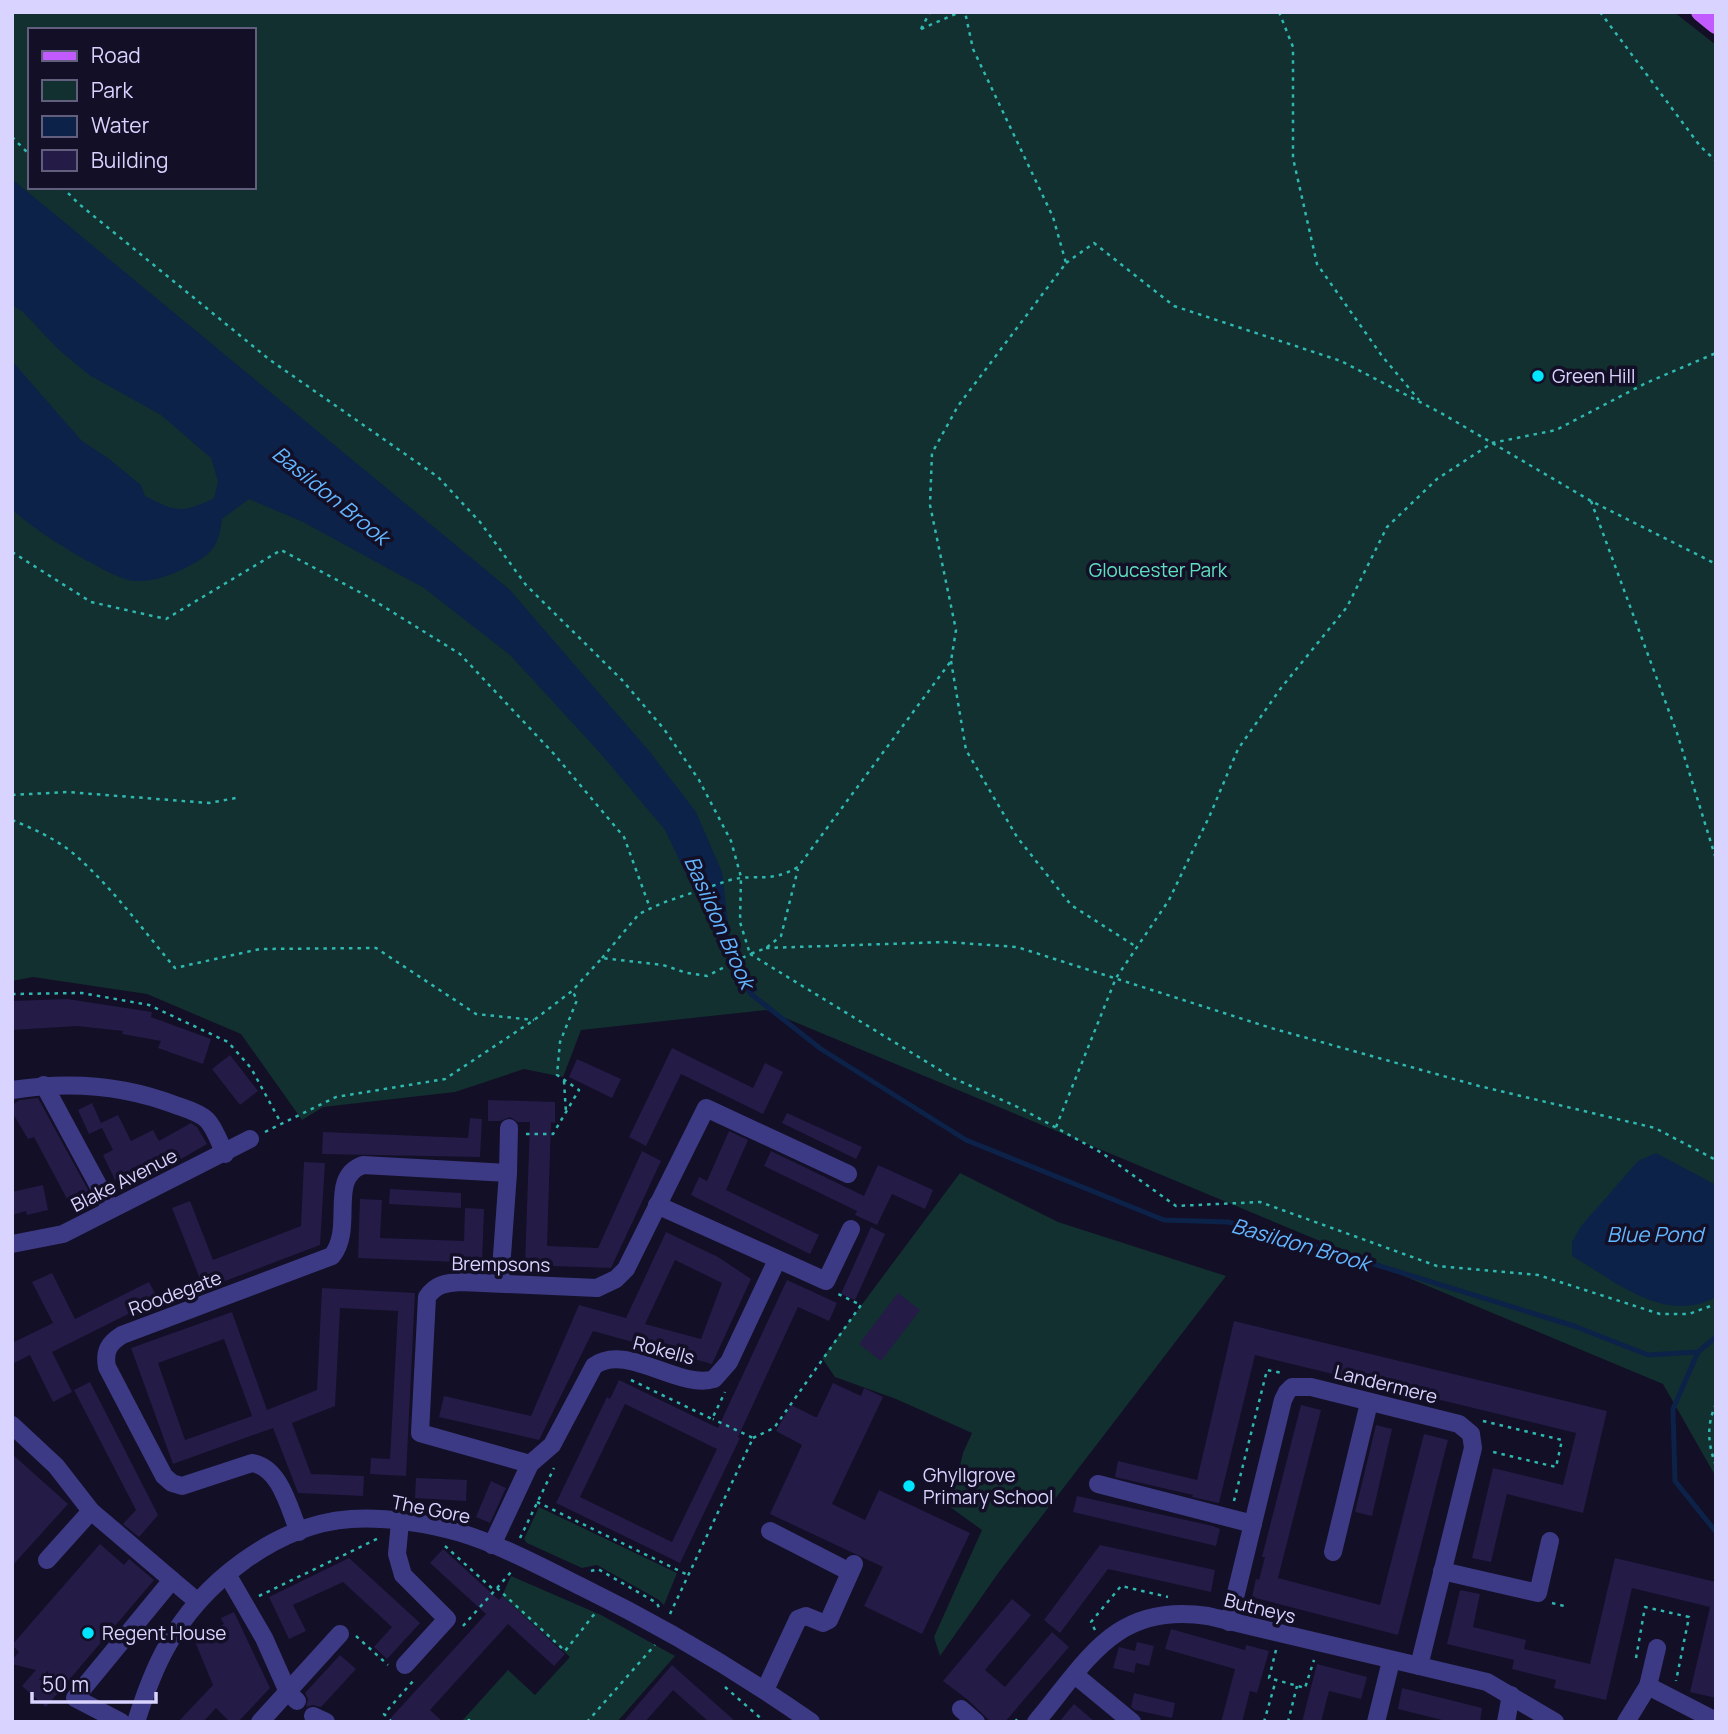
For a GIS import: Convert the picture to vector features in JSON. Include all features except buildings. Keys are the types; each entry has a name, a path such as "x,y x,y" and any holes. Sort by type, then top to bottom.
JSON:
{"main road":[{"path":"1700,12 1716,25"}],"street":[{"path":"12,1090 44,1085 90,1086 159,1098 207,1120 225,1154"},
{"path":"44,1085 111,1209"},
{"name":"Brempsons","path":"530,1464 421,1433 426,1297 432,1289 444,1283 597,1288 606,1285 626,1269 706,1108 848,1174"},
{"path":"500,1283 508,1173 508,1131"},
{"name":"Blake Avenue","path":"12,1244 63,1234 250,1139"},
{"name":"Roodegate","path":"299,1532 277,1481 271,1471 262,1464 252,1463 182,1486 172,1483 164,1475 107,1367 107,1349 112,1341 122,1335 332,1256 342,1238 344,1182 356,1168 363,1165 508,1173"},
{"path":"657,1205 826,1281 851,1228"},
{"name":"Rokells","path":"492,1545 530,1464 552,1445 594,1366 600,1361 615,1359 698,1381 715,1379 729,1362 777,1260"},
{"name":"Landermere","path":"1229,1622 1287,1392 1300,1385 1460,1424 1471,1434 1473,1448 1419,1666"},
{"path":"1333,1552 1369,1403"},
{"path":"12,1424 56,1466 91,1511 198,1602"},
{"path":"1098,1484 1253,1524"},
{"path":"47,1560 91,1511"},
{"name":"The Gore","path":"136,1722 166,1647 212,1585 261,1550 299,1532 348,1520 400,1522 461,1533 492,1545 637,1614 765,1690 811,1722"},
{"path":"400,1522 397,1555 403,1575 447,1619 405,1669"},
{"path":"765,1690 798,1619 806,1616 823,1623 830,1620 852,1568 770,1531"},
{"path":"1442,1571 1538,1593 1550,1541"},
{"path":"227,1574 264,1638 292,1697"},
{"path":"121,1722 75,1698 172,1580"},
{"name":"Butneys","path":"1036,1722 1102,1644 1143,1618 1174,1612 1229,1622 1487,1682 1555,1722"},
{"path":"261,1722 292,1697 347,1634"},
{"path":"1626,1722 1648,1686 1657,1648"},
{"path":"1376,1722 1391,1661"},
{"path":"1075,1675 1132,1722"},
{"path":"1648,1686 1716,1721"},
{"path":"1506,1722 1511,1695"},
{"path":"961,1709 976,1722"}],"path":[{"path":"930,12 921,29 960,12"},
{"path":"965,12 973,49 1053,216 1066,263"},
{"path":"1279,12 1293,47 1293,158 1317,264 1382,356 1421,403"},
{"path":"1600,12 1700,146 1716,161"},
{"path":"12,137 28,153"},
{"path":"64,189 270,360 438,477 480,522 526,585 622,680 664,729 699,780 731,841 741,877 740,922 750,954 953,1078 1022,1109 1102,1153 1176,1206 1260,1202 1437,1266 1538,1275 1660,1314 1689,1314 1716,1304"},
{"path":"1136,947 1071,905 1017,837 966,750 951,661 956,630 930,505 932,453 958,406 1066,263 1094,243 1174,306 1341,361 1421,403 1591,501 1716,564"},
{"path":"1056,1128 1116,978 1169,900 1210,816 1238,749 1281,688 1347,607 1387,527 1437,479 1492,443 1556,430 1646,383 1716,353"},
{"path":"1591,501 1677,733 1716,859"},
{"path":"12,552 91,602 166,619 281,550 365,595 460,654 554,754 624,837 651,909"},
{"path":"250,1139 336,1097 445,1079 534,1020 572,991 639,914 730,880 741,877 766,879 783,876 798,867 951,661"},
{"path":"12,795 67,792 209,803 236,798"},
{"path":"12,820 51,838 74,855 128,910 175,968 260,948 376,948 477,1014 534,1020"},
{"path":"602,958 663,965 707,976 727,967 766,948 781,936 798,867"},
{"path":"766,948 946,942 1017,947 1270,1028 1479,1086 1655,1128 1716,1160"},
{"path":"508,1131 553,1134 579,1090 557,1075 560,1042 577,1000 572,991"},
{"path":"12,994 82,993 149,1005 228,1042 250,1068 281,1124"},
{"path":"564,1079 566,1113"},
{"path":"668,1617 753,1438 774,1428 861,1305 826,1288"},
{"path":"1232,1510 1266,1370 1291,1376"},
{"path":"621,1375 753,1438"},
{"path":"712,1419 729,1383"},
{"path":"1716,1404 1708,1431 1709,1446 1716,1466"},
{"path":"1482,1449 1556,1467 1562,1440 1484,1421"},
{"path":"521,1543 519,1539 559,1457"},
{"path":"537,1502 688,1575"},
{"path":"376,1534 387,1543"},
{"path":"253,1599 381,1537"},
{"path":"438,1540 565,1651 598,1609"},
{"path":"461,1628 514,1569"},
{"path":"583,1573 598,1570 657,1603 659,1611"},
{"path":"1550,1602 1564,1605"},
{"path":"347,1634 405,1669 384,1714 392,1722"},
{"path":"587,1722 659,1640"},
{"path":"1274,1645 1276,1652 1269,1678 1305,1688 1312,1662 1318,1655"},
{"path":"1264,1722 1276,1680"},
{"path":"1288,1722 1297,1685"},
{"path":"724,1686 765,1722"}],"green space":[{"name":"Gloucester Park","path":"12,12 1674,12 1716,45 1716,1477 1663,1384 766,1010 581,1030 563,1077 524,1069 455,1092 323,1107 302,1120 241,1034 147,994 33,977 12,981"},
{"path":"960,1173 1058,1222 1226,1276 999,1572 940,1656 934,1637 982,1530 950,1507 963,1453 972,1433 896,1399 835,1377 822,1358"},
{"path":"539,1507 677,1573 664,1605 597,1565 582,1568 527,1543 524,1539"},
{"path":"511,1576 601,1615 675,1656 617,1722 461,1722 508,1670 535,1695 570,1657 502,1596"}],"water":[{"path":"12,179 509,589 650,752 696,812 722,872 731,948 758,990 751,994 708,920 665,830 601,754 510,655 424,588 303,522 249,499 222,519 217,542 205,556 170,575 142,581 123,578 70,551 12,509 12,361 82,441 141,485 145,496 172,508 186,509 214,498 218,481 211,458 161,415 89,375 59,350 23,312 12,305"},
{"name":"Blue Pond","path":"1656,1153 1716,1185 1716,1297 1697,1304 1678,1306 1659,1303 1623,1287 1572,1256 1572,1242 1581,1226 1638,1161"}],"waterway":[{"name":"Basildon Brook","path":"748,989 821,1049 966,1140 1164,1220 1228,1222 1273,1233 1574,1326 1648,1355 1698,1352 1716,1337"},
{"path":"1698,1352 1673,1409 1675,1481 1716,1532"}],"place":[{"name":"Green Hill","path":"1538,376"},
{"name":"Ghyllgrove Primary School","path":"909,1486"},
{"name":"Regent House","path":"88,1633"}]}
